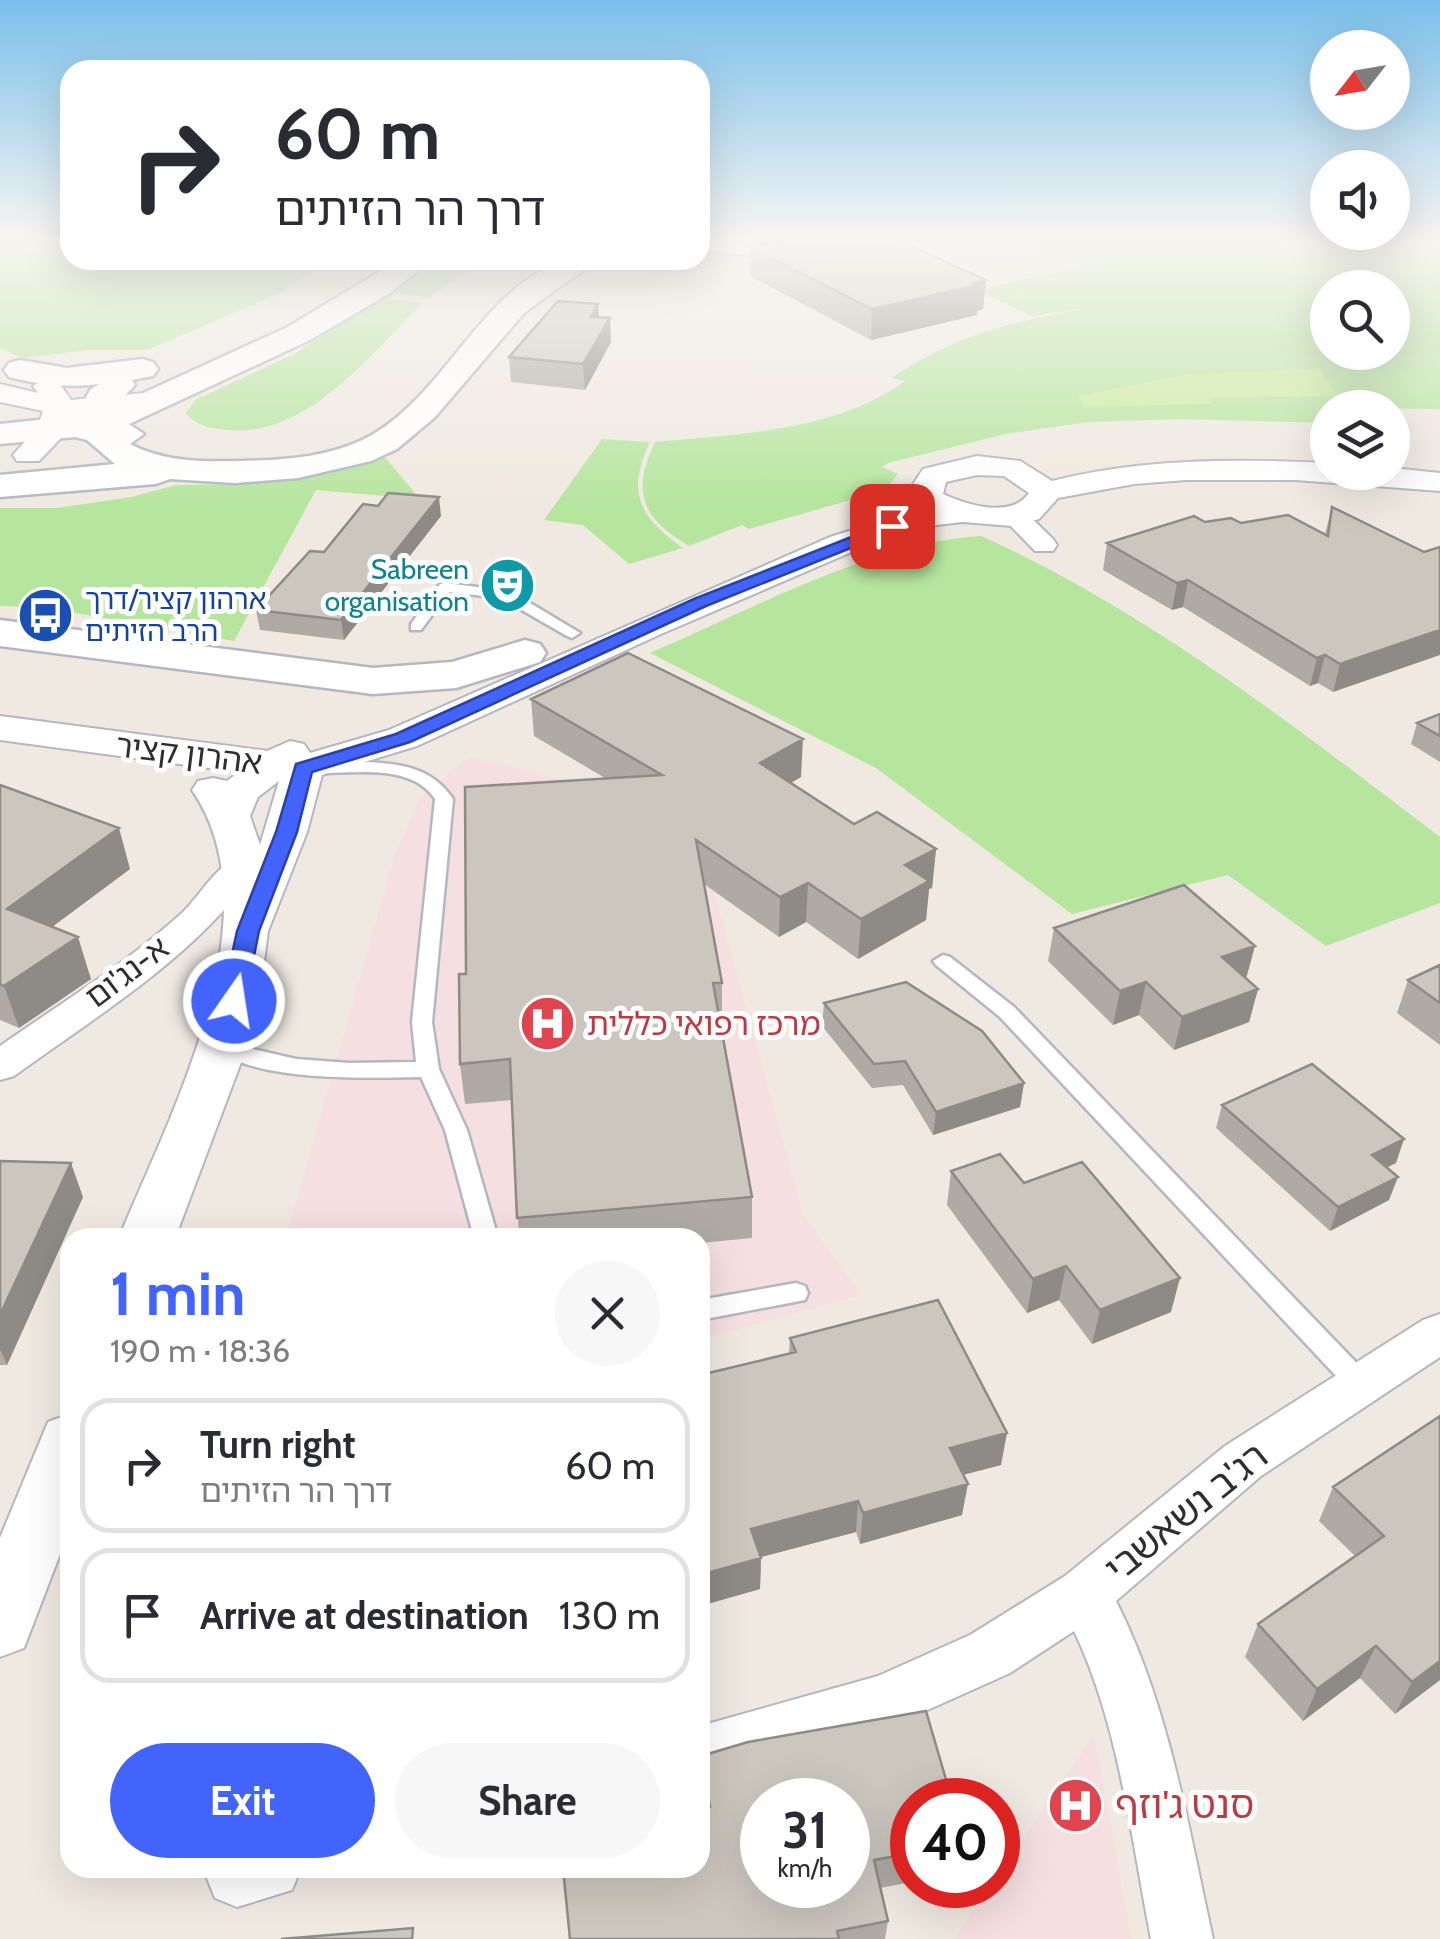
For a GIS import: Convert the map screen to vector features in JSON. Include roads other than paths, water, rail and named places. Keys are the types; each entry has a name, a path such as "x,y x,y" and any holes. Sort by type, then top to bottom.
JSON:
{"main road":[{"path":"7,447 103,406 251,327"},
{"path":"7,447 58,416 158,398 305,327"},
{"path":"0,486 96,474 306,466 387,440 418,415 498,327"},
{"path":"7,374 67,378 127,373 230,339"},
{"path":"103,406 104,442 124,456 167,468 216,472"},
{"path":"58,416 103,406 179,446 250,451 326,438 361,422 373,410"},
{"path":"0,633 372,681 456,675 525,653"}],"street":[{"path":"7,374 58,416"},
{"path":"1036,484 1192,461 1310,462"},
{"path":"944,504 928,482 956,468 987,466 1036,484 1227,472 1440,482"},
{"path":"1410,468 1440,470"},
{"path":"230,815 240,791 287,762 572,633 944,504 1014,515 1039,506 1036,484"},
{"path":"287,762 403,738 682,610 842,544 923,517 944,504"},
{"path":"1014,515 1044,545"},
{"name":"אהרון קציר","path":"0,700 211,726 287,762"},
{"name":"אהרון קציר","path":"0,728 106,744 287,762"},
{"path":"106,744 137,750 186,772 212,790 230,815 242,866 248,931"},
{"path":"151,1228 221,1043 248,931 286,832 287,762"},
{"name":"א-נג'ום","path":"0,1066 189,926 223,895 242,866"},
{"name":"רג'ב נשאשבי","path":"1182,1939 1149,1782 1117,1662 1084,1594 1244,1461 1440,1334"},
{"path":"1,1622 60,1467"},
{"path":"710,1753 882,1702 990,1654 1084,1594"}],"lane":[{"path":"416,628 445,587 504,594 572,633"},
{"path":"287,762 407,772 430,780 442,794 445,817 422,1022 428,1069 456,1130 483,1228"},
{"path":"943,962 1008,1012 1360,1385"},
{"path":"221,1043 264,1060 318,1070 428,1069"},
{"path":"710,1308 796,1293"}],"place":[{"name":"Sabreen organisation","path":"508,585"},
{"name":"ארהון קציר/דרך הרב הזיתים","path":"46,615"},
{"name":"מרכז רפואי כללית","path":"548,1024"},
{"name":"סנט ג'וזף","path":"1076,1805"}]}
